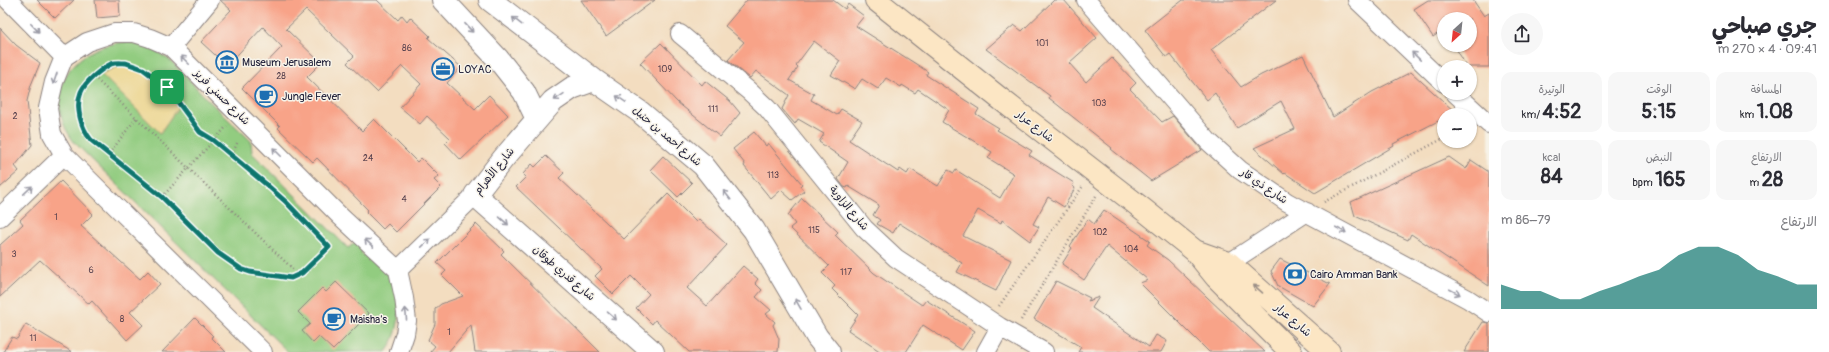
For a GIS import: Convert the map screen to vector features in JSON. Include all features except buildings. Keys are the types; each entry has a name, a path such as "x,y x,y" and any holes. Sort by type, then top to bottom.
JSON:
{"main road":[{"name":"شارع عرار","path":"876,0 1195,251 1329,352"},
{"name":"شارع عرار","path":"1222,270 1291,352"}],"street":[{"path":"8,0 64,57 54,82 48,108 52,134 64,155 263,352"},
{"path":"171,46 210,0"},
{"path":"443,0 498,59 524,92 537,119"},
{"name":"شارع أحمد بن حنبل","path":"490,0 594,80 640,112 703,165 754,230 821,347"},
{"name":"شارع ذي قار","path":"1086,0 1208,141 1240,170 1265,188 1468,299 1489,313"},
{"path":"1357,0 1437,76"},
{"name":"شارع حسني فريز","path":"64,57 87,42 114,33 134,33 171,46 340,216 398,270"},
{"name":"شارع الزاوية","path":"680,34 750,91 767,108 864,228 896,258 1001,327 1044,352"},
{"name":"شارع الأهرام","path":"398,270 475,195 503,159 553,101 572,88 594,80"},
{"path":"1463,100 1489,124"},
{"path":"0,217 64,155"},
{"name":"شارع قدري طوقان","path":"475,195 652,352"},
{"path":"1222,270 1307,212"},
{"path":"398,270 407,321 400,352"},
{"path":"986,352 1001,327"}],"path":[{"path":"126,63 143,69 167,87 200,132 213,140 286,202 329,247 299,275 291,278 250,272 241,269 218,253 162,197 91,140 84,129 81,120 79,100 82,90 94,77 112,64 126,63"},
{"path":"94,77 299,275"},
{"path":"108,154 137,117"},
{"path":"162,197 213,140"},
{"path":"232,155 238,141"},
{"path":"1307,212 1437,142"},
{"path":"1001,327 1100,176"},
{"path":"1001,327 1100,176"}],"green space":[{"path":"128,42 152,48 171,61 208,100 251,141 252,153 348,248 356,242 363,249 361,253 381,265 390,277 394,287 399,310 396,332 386,352 288,352 74,142 64,124 59,106 60,90 66,75 77,62 91,52 108,45"}],"sand":[{"path":"118,66 136,68 144,72 165,90 178,107 160,133 101,74"}],"place":[{"name":"Museum Jerusalem","path":"227,62"},
{"name":"LOYAC","path":"443,69"},
{"name":"Jungle Fever","path":"266,96"},
{"name":"Cairo Amman Bank","path":"1295,274"},
{"name":"Maisha's","path":"334,319"}],"route":[{"path":"126,63 135,65 159,79 167,87 176,97 200,132 213,140 248,168 286,202 329,247 302,273 291,278 250,272 241,269 225,259 151,187 96,146 87,135 81,120 80,95 82,90 94,77 112,64 126,63"}]}
